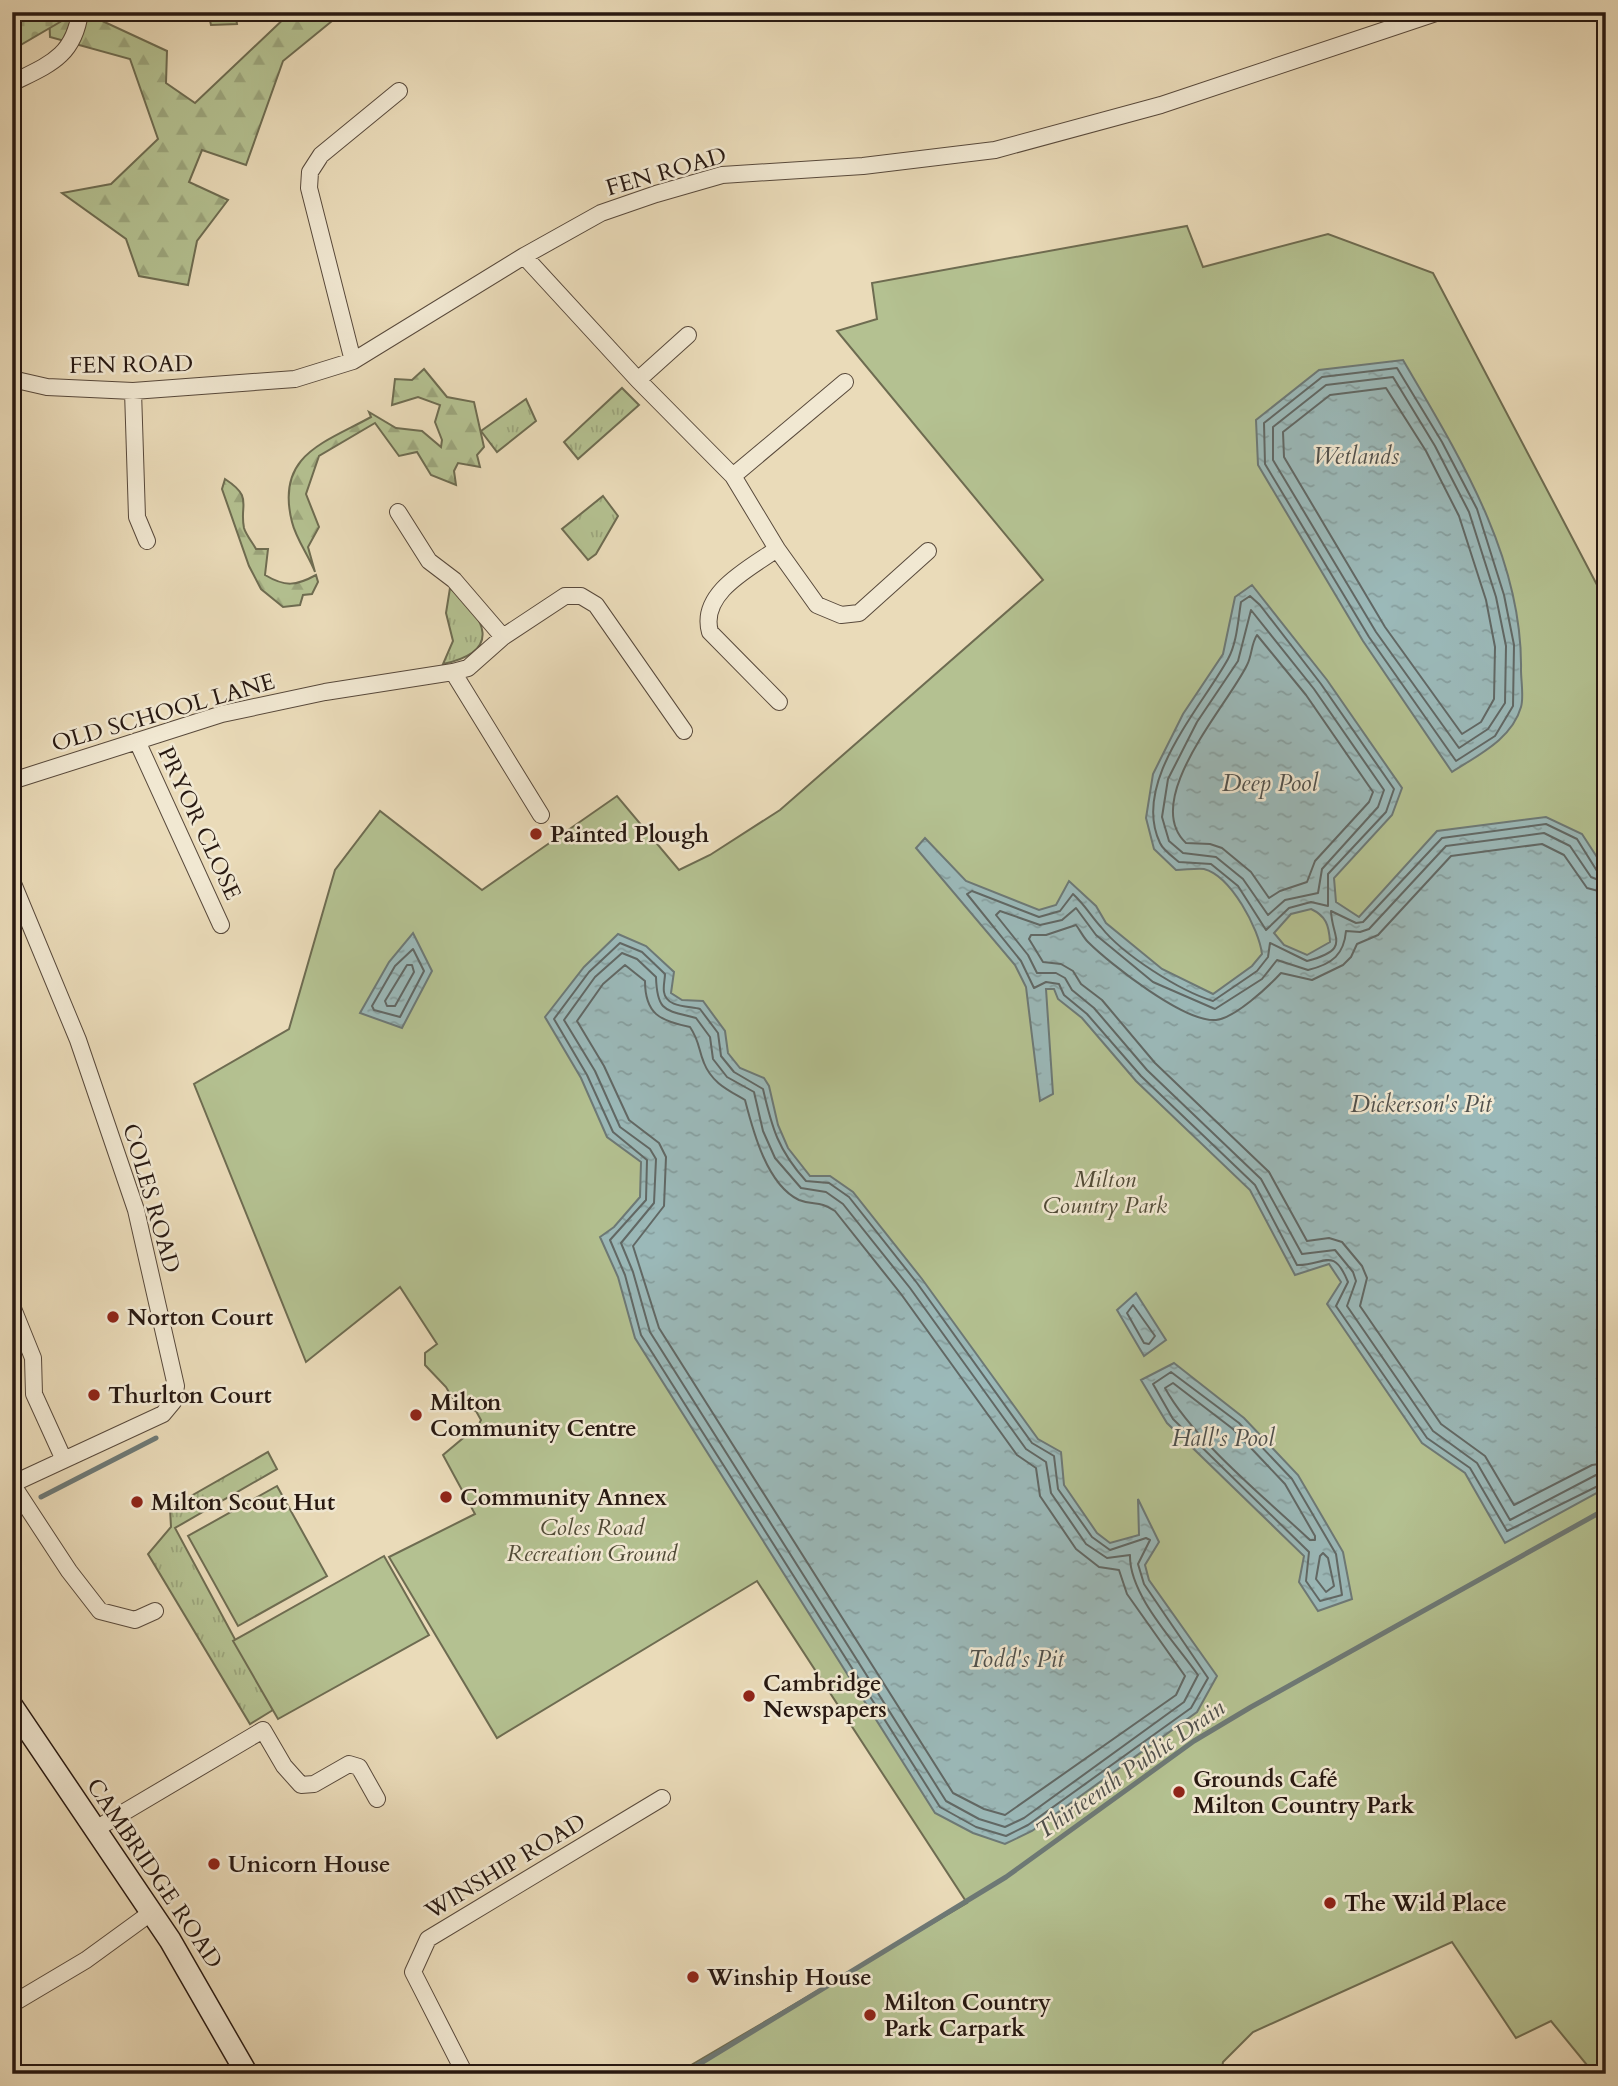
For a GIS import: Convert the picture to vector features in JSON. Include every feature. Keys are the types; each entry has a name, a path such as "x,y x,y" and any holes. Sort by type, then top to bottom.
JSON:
{"street":[{"path":"12,83 60,59 74,36 80,12"},
{"name":"FEN ROAD","path":"12,379 47,387 133,391 295,379 353,361 524,256 601,213 722,175 863,166 995,150 1161,105 1439,12"},
{"path":"353,361 309,188 310,173 321,155 399,91"},
{"path":"524,256 638,380 733,476 777,549 817,606 841,615 859,612 928,551"},
{"path":"638,380 688,335"},
{"path":"733,476 845,382"},
{"path":"133,391 137,517 147,541"},
{"path":"398,512 429,561 454,580 503,637"},
{"path":"777,549 736,577 711,603 706,618 710,632 779,702"},
{"name":"OLD SCHOOL LANE","path":"12,781 222,714 318,693 453,673 468,668 503,637 565,596 581,596 596,605 684,731"},
{"path":"453,673 541,815"},
{"name":"PRYOR CLOSE","path":"137,741 221,925"},
{"name":"COLES ROAD","path":"12,1484 163,1414 173,1402 176,1386 136,1210 78,1040 14,887"},
{"path":"12,1306 33,1358 34,1394 64,1460"},
{"path":"12,1484 69,1571 100,1611 135,1620 155,1611"},
{"name":"CAMBRIDGE ROAD","path":"12,1706 152,1912 211,2007 247,2074"},
{"path":"94,1830 263,1730 284,1766 301,1785 314,1784 349,1764 359,1767 377,1799"},
{"name":"WINSHIP ROAD","path":"466,2074 413,1972 428,1939 662,1798"},
{"path":"12,2004 86,1960 152,1912"}],"green space":[{"path":"12,12 72,12 72,15 12,50"},
{"path":"49,12 83,12 167,51 166,83 195,103 291,12 343,12 283,61 246,165 202,150 189,182 228,200 197,241 188,285 139,276 126,239 62,193 111,184 158,139 130,59 50,37"},
{"path":"208,12 235,12 237,24 211,25"},
{"name":"Milton Country Park","path":"1187,226 1203,267 1328,234 1433,273 1606,602 1606,2063 1591,2070 1551,2021 1516,2038 1452,1942 1253,2032 1223,2062 1221,2074 676,2074 967,1903 757,1581 497,1738 389,1557 475,1514 443,1455 468,1434 475,1432 481,1420 476,1411 457,1406 446,1387 425,1365 425,1353 437,1344 400,1287 306,1362 194,1084 289,1029 335,870 380,811 482,890 617,796 679,870 710,855 780,810 1043,580 837,331 877,319 872,283"},
{"path":"424,369 447,397 474,402 484,447 477,455 480,467 458,463 454,471 456,485 431,475 417,452 399,456 375,423 319,456 306,494 319,527 308,547 315,572 292,522 289,499 291,481 297,466 321,444 371,417 369,412 396,428 422,431 441,447 442,440 435,422 440,405 418,397 392,405 395,379 412,380"},
{"path":"622,388 639,405 578,459 564,442"},
{"path":"526,399 536,421 497,452 481,431"},
{"path":"225,479 242,497 244,528 248,536 256,549 268,549 265,575 291,584 316,575 318,582 312,594 303,595 300,605 283,607 261,589 249,566 222,489"},
{"path":"603,496 618,516 596,554 588,560 562,529"},
{"path":"450,588 473,611 482,632 481,642 474,651 443,664 453,641 446,613"},
{"path":"268,1452 277,1469 175,1528 273,1710 250,1724 148,1554 171,1527 170,1508"},
{"path":"277,1486 327,1576 238,1626 188,1536"},
{"path":"384,1556 429,1635 278,1719 233,1641"}],"water":[{"name":"Wetlands","path":"1403,360 1445,432 1483,508 1511,587 1519,628 1522,699 1517,718 1493,745 1452,772 1363,641 1258,465 1256,420 1319,370"},
{"name":"Dickerson's Pit","path":"1252,585 1327,680 1402,788 1392,815 1334,878 1336,902 1359,917 1437,831 1546,817 1582,834 1606,871 1606,1488 1505,1543 1465,1473 1422,1443 1327,1304 1341,1282 1329,1264 1295,1275 1250,1190 1136,1081 1082,1018 1058,999 1054,989 1046,989 1053,1094 1040,1101 1026,987 1015,965 916,848 925,838 966,881 1039,910 1056,905 1069,881 1096,906 1106,923 1162,969 1213,994 1252,966 1262,954 1260,943 1233,892 1214,874 1204,869 1176,870 1154,849 1146,818 1153,774 1183,714 1223,654 1235,597","holes":["1311,909 1326,922 1330,942 1307,955 1284,945 1274,933 1291,914"]},
{"path":"413,933 432,971 402,1028 360,1013 389,962"},
{"name":"Todd's Pit","path":"618,934 646,946 674,972 671,993 682,1000 703,1001 725,1031 728,1053 740,1068 764,1078 769,1086 778,1125 788,1148 810,1176 830,1176 853,1192 922,1279 1038,1439 1061,1452 1064,1485 1097,1533 1110,1543 1139,1535 1138,1499 1159,1542 1145,1565 1149,1580 1217,1676 1197,1712 1032,1831 1005,1844 973,1833 935,1813 635,1338 618,1277 600,1237 614,1227 640,1197 641,1162 607,1137 581,1078 545,1017 584,967"},
{"path":"1136,1293 1166,1340 1144,1356 1117,1310"},
{"name":"Hall's Pool","path":"1174,1363 1244,1418 1298,1475 1343,1552 1352,1599 1318,1611 1299,1582 1304,1556 1167,1423 1141,1380"}],"waterway":[{"path":"41,1497 156,1438"},
{"name":"Thirteenth Public Drain","path":"683,2074 1006,1877 1194,1741 1606,1509"}],"place":[{"name":"Painted Plough","path":"536,834"},
{"name":"Norton Court","path":"113,1317"},
{"name":"Thurlton Court","path":"94,1395"},
{"name":"Milton Community Centre","path":"416,1415"},
{"name":"Community Annex","path":"446,1497"},
{"name":"Milton Scout Hut","path":"137,1502"},
{"name":"Cambridge Newspapers","path":"749,1696"},
{"name":"Grounds Café Milton Country Park","path":"1179,1792"},
{"name":"Unicorn House","path":"214,1864"},
{"name":"The Wild Place","path":"1330,1903"},
{"name":"Winship House","path":"693,1977"},
{"name":"Milton Country Park Carpark","path":"870,2015"}],"water label":[{"name":"Deep Pool","path":"1270,783"}],"park label":[{"name":"Coles Road Recreation Ground","path":"592,1540"}]}
